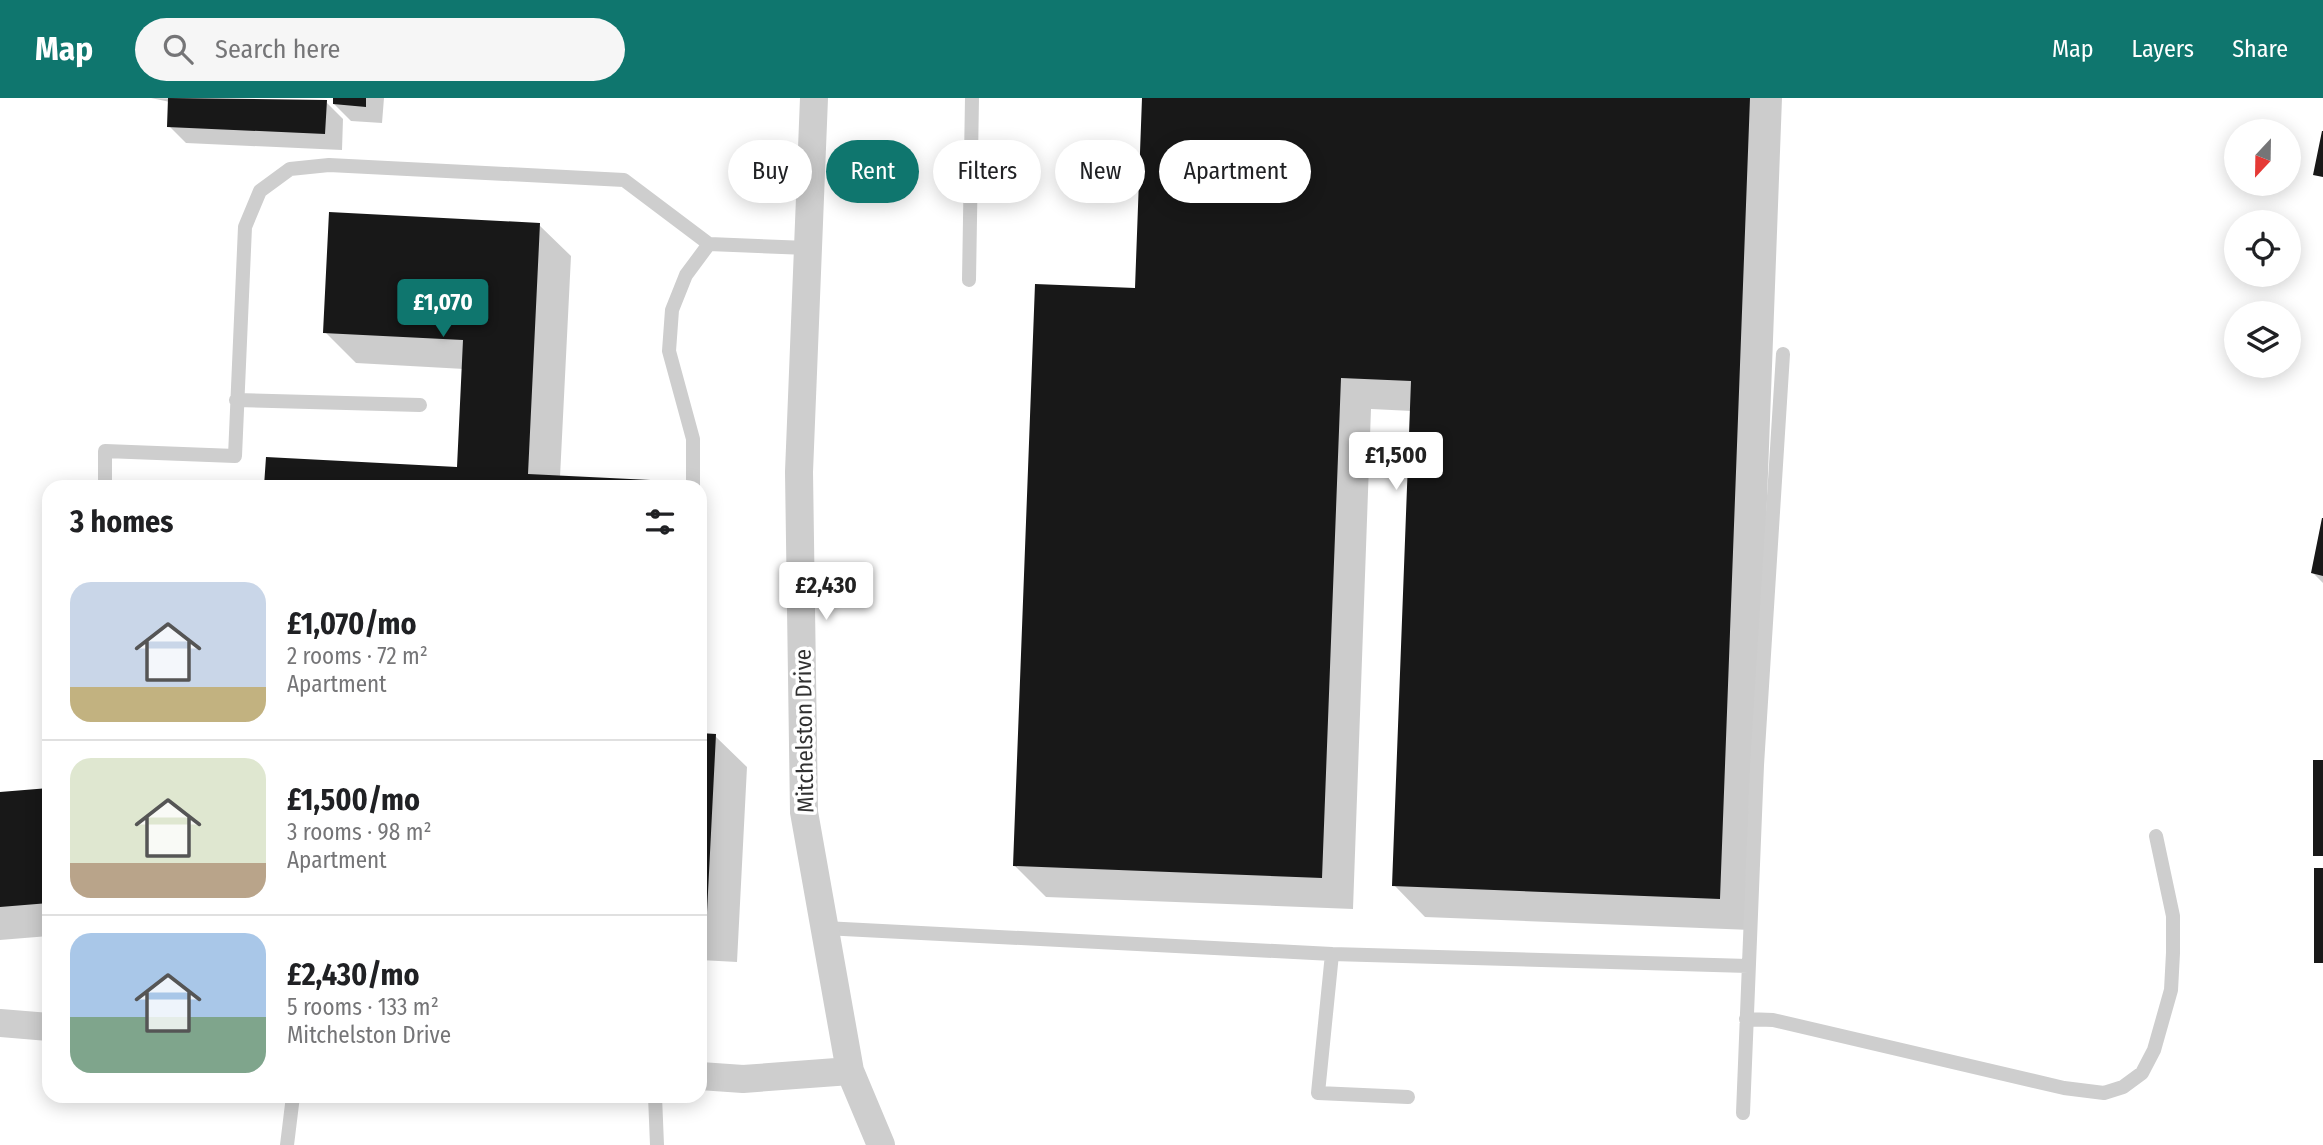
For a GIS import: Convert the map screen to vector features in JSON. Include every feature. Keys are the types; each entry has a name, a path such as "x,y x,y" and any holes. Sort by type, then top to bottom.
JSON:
{"street":[{"name":"Mitchelston Drive","path":"814,98 799,472 804,812 850,1071 881,1145"},
{"path":"0,1023 42,1026"},
{"path":"707,1076 743,1079 850,1071"}],"lane":[{"path":"969,280 972,98"},
{"path":"105,480 105,451 234,456 245,227 260,191 290,169 329,165 625,180 709,244 808,248"},
{"path":"693,480 693,439 670,351 671,310 686,275 709,244"},
{"path":"1742,1113 1757,765 1783,354"},
{"path":"236,400 420,405"},
{"path":"1746,1019 1773,1020 2064,1088 2104,1093 2123,1087 2141,1073 2154,1050 2171,990 2172,916 2156,836"},
{"path":"824,928 1332,954 1748,966"},
{"path":"1332,954 1318,1093 1408,1097"},
{"path":"287,1145 292,1103"},
{"path":"655,1103 657,1145"}],"building":[{"path":"168,98 327,100 325,134 167,127"},
{"path":"333,98 366,98 366,107 333,104"},
{"path":"1142,98 1750,98 1720,899 1392,886 1411,381 1341,378 1322,878 1013,866 1035,284 1135,288 1138,203 1145,203 1145,140 1140,140"},
{"path":"2323,131 2323,177 2313,175"},
{"path":"329,212 540,223 528,474 651,480 264,480 266,457 457,467 463,340 323,333"},
{"path":"2323,518 2323,576 2311,573"},
{"path":"707,733 716,734 707,912"},
{"path":"2313,760 2323,760 2323,856 2313,856"},
{"path":"42,789 42,904 0,907 0,792"},
{"path":"2314,868 2323,868 2323,963 2314,963"}]}
